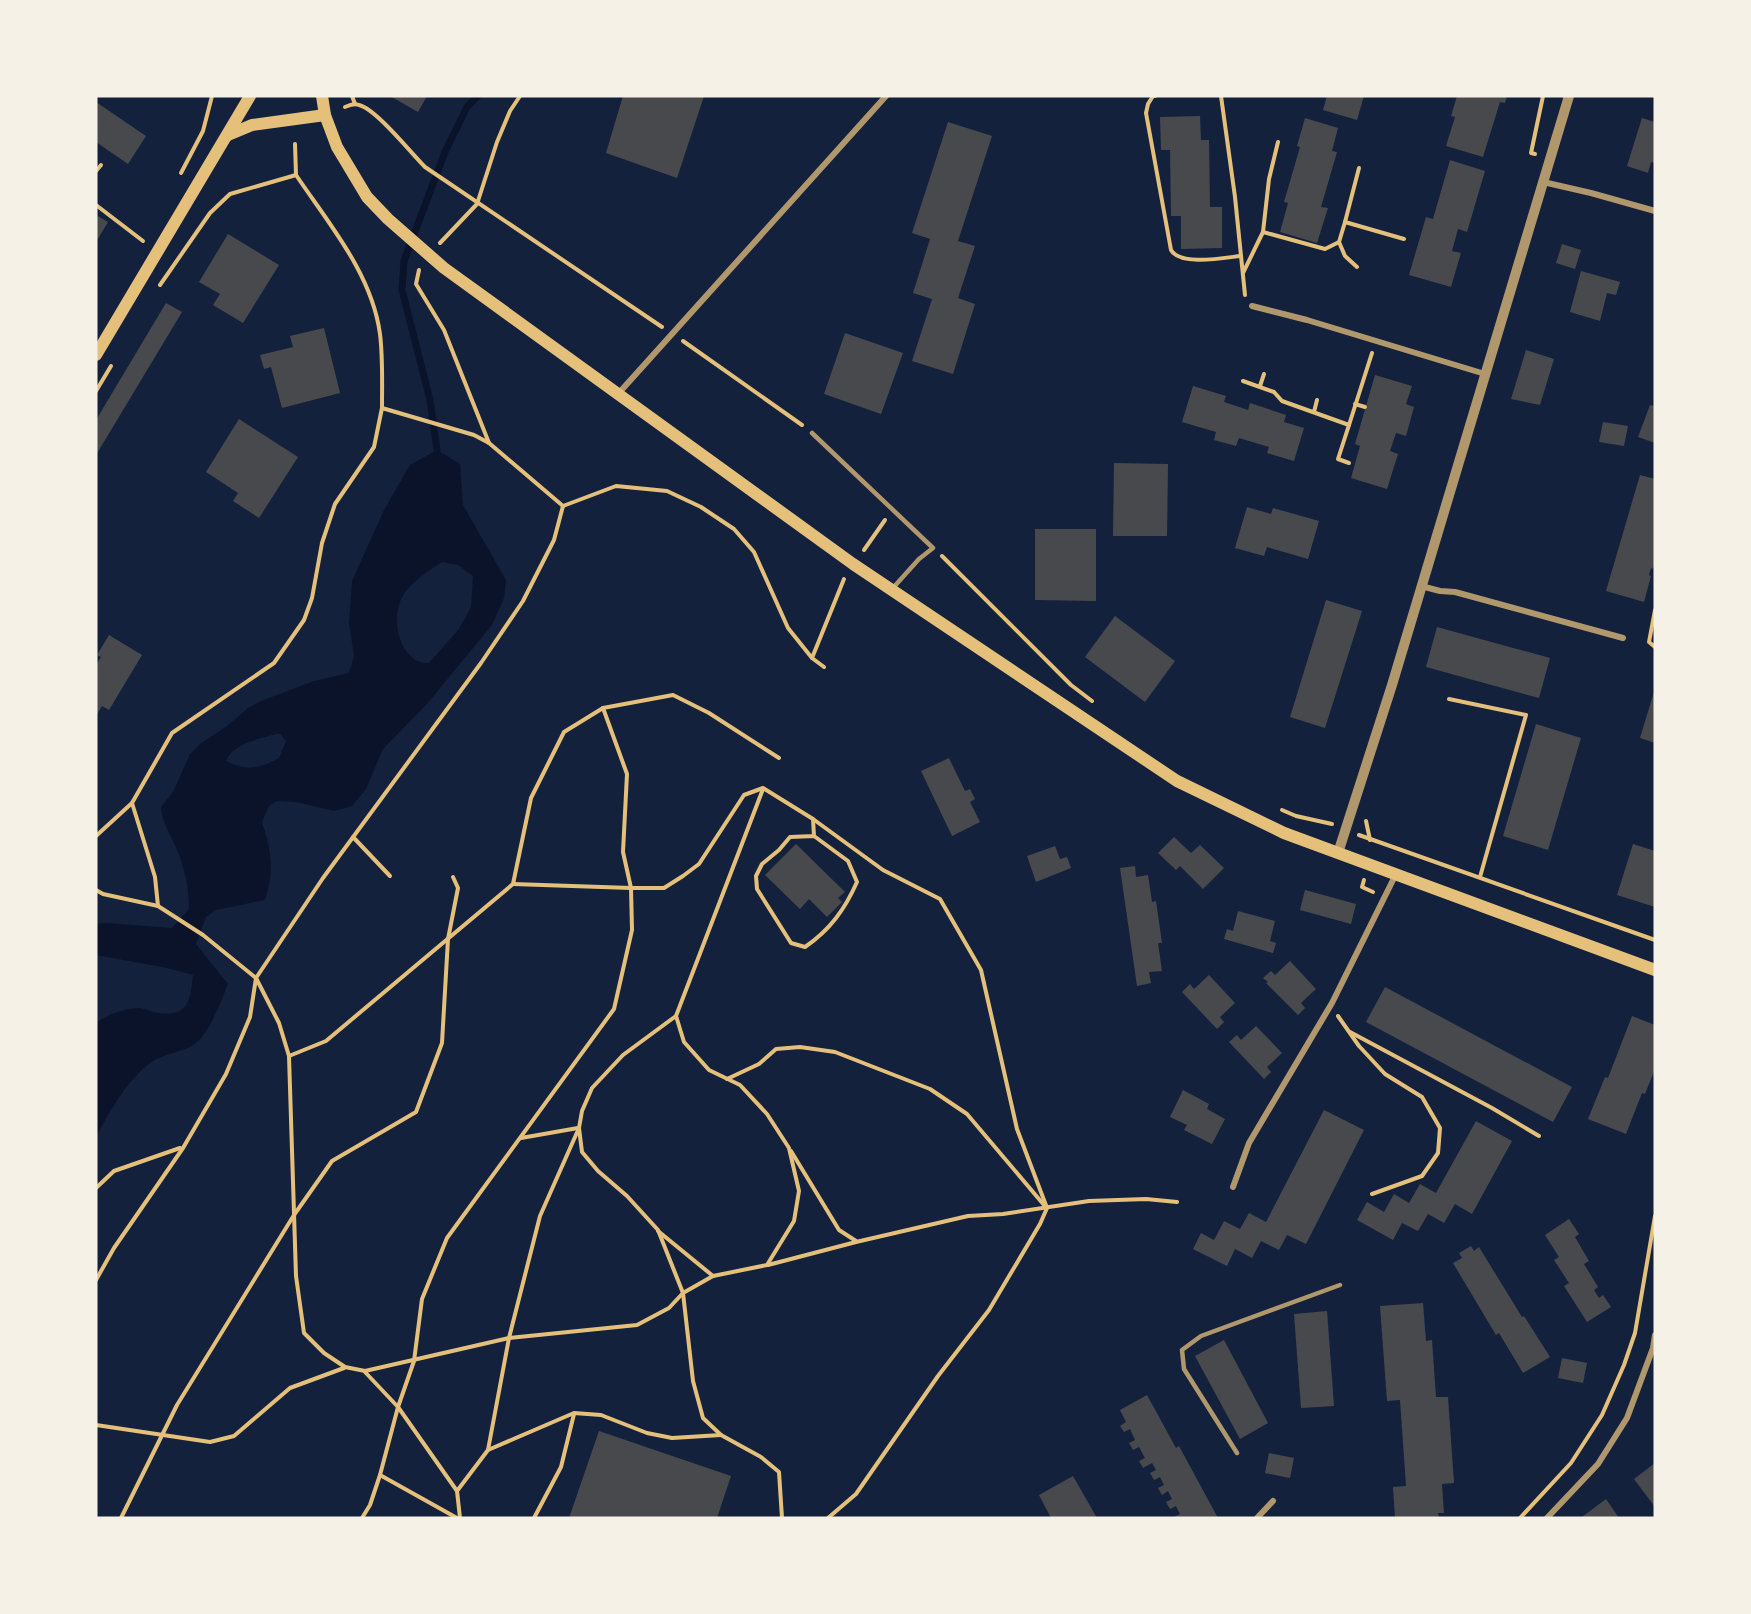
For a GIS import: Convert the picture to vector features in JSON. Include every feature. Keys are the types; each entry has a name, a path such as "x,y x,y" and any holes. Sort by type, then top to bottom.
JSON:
{"main road":[{"path":"96,355 250,96"},
{"path":"322,96 325,115 337,147 367,197 388,219 444,268 853,564 1177,781 1284,833 1395,876 1655,970"},
{"path":"228,135 252,125 325,115"}],"street":[{"path":"617,395 886,96"},
{"path":"1338,853 1392,685 1569,96"},
{"path":"1543,182 1655,211"},
{"path":"1252,306 1376,340 1485,374"},
{"path":"1421,586 1455,592 1623,638"},
{"path":"1233,1187 1250,1143 1332,1003 1395,876"},
{"path":"1547,1518 1598,1464 1627,1418 1654,1348 1655,1335"},
{"path":"1257,1518 1273,1501"}],"lane":[{"path":"812,433 933,548 919,559 892,589"},
{"path":"1237,1453 1184,1369 1182,1350 1202,1336 1340,1285"}],"path":[{"path":"176,182 203,131 212,96"},
{"path":"353,96 355,104"},
{"path":"434,250 477,204 497,142 510,111 520,96"},
{"path":"1155,96 1148,104 1146,113 1174,256 1180,259 1208,260 1240,256"},
{"path":"1221,96 1235,197 1245,296 1252,306"},
{"path":"345,106 355,104 365,107 408,147 425,167 671,333 812,433"},
{"path":"1242,274 1263,232 1269,179 1278,142"},
{"path":"96,836 132,803 172,733 274,663 304,620 312,598 322,543 335,504 374,447 382,408 380,334 373,304 353,259 296,175 295,144"},
{"path":"96,171 101,165"},
{"path":"1357,267 1345,256 1339,242 1359,168"},
{"path":"159,287 210,213 230,194 296,175"},
{"path":"96,205 143,241"},
{"path":"1345,222 1404,239"},
{"path":"138,249 148,231"},
{"path":"1263,232 1299,244 1324,249 1339,242"},
{"path":"421,265 416,284 444,330 489,443"},
{"path":"1349,463 1338,459 1376,340"},
{"path":"96,391 113,362"},
{"path":"1260,386 1264,374"},
{"path":"1242,381 1274,392 1282,401 1348,425"},
{"path":"1314,412 1317,400"},
{"path":"1355,404 1365,407"},
{"path":"382,408 455,428 489,443 563,506"},
{"path":"563,506 616,486 667,492 702,507 734,529 754,552 788,628 812,658 824,667"},
{"path":"96,1280 114,1248 183,1148 226,1074 250,1017 256,978 323,878 481,663 523,601 554,540 563,506"},
{"path":"933,548 1071,685 1099,706"},
{"path":"1655,609 1649,642 1655,647"},
{"path":"289,1056 326,1041 513,884 531,798 564,732 603,708 673,695 709,713 778,758"},
{"path":"1449,699 1526,715 1480,877"},
{"path":"362,1518 370,1505 380,1475 398,1407 414,1361 422,1299 447,1238 614,1009 632,930 632,888 623,852 627,774 603,708"},
{"path":"513,884 664,888 699,864 744,795 763,788"},
{"path":"763,788 813,819 883,870 940,899 981,970 1017,1130 1047,1208 1040,1224 989,1310 938,1376 856,1494 828,1518"},
{"path":"457,1491 488,1450 509,1338 540,1216 579,1128 582,1111 592,1088 623,1055 676,1016 763,788"},
{"path":"132,803 155,877 158,906"},
{"path":"1276,808 1296,816 1324,821 1370,840 1655,940"},
{"path":"813,819 814,836"},
{"path":"814,836 848,861 856,882 847,904 823,934 805,947 791,943 783,933 757,889 756,876 762,864 790,837 814,836"},
{"path":"353,837 390,876"},
{"path":"122,1518 177,1405 294,1215 332,1161 416,1112 442,1043 448,939 458,888 453,877"},
{"path":"96,890 103,894 158,906 203,935 256,978 279,1023 289,1056 296,1276 304,1333 324,1353 345,1367 365,1371 509,1338 637,1325 669,1308 683,1293 713,1276 968,1216 1089,1201 1146,1198 1177,1202"},
{"path":"1332,1003 1338,1017 1384,1074 1422,1096 1440,1128 1438,1153 1422,1176 1372,1194"},
{"path":"676,1016 684,1042 709,1070 740,1085 767,1114 839,1230 856,1242"},
{"path":"1350,1032 1492,1108 1539,1136"},
{"path":"727,1079 759,1064 776,1049 800,1047 835,1052 930,1089 967,1114 1047,1208"},
{"path":"520,1138 579,1128"},
{"path":"579,1128 582,1152 598,1171 627,1196 657,1230 713,1276"},
{"path":"96,1188 114,1170 183,1148"},
{"path":"767,1265 794,1221 798,1191 789,1148"},
{"path":"1520,1518 1571,1463 1602,1415 1635,1333 1655,1216"},
{"path":"657,1230 683,1293 693,1381 703,1418 721,1435 761,1457 779,1472 782,1518"},
{"path":"96,1425 210,1442 234,1436 290,1388 345,1367"},
{"path":"365,1371 398,1407 457,1491 458,1518"},
{"path":"488,1450 574,1413 602,1415 647,1433 672,1438 721,1435"},
{"path":"534,1518 561,1467 574,1413"},
{"path":"380,1475 458,1518"}],"water":[{"path":"437,450 460,464 463,505 506,580 504,598 492,625 426,705 383,749 366,789 352,806 334,811 296,802 277,801 269,806 262,822 271,861 270,880 265,900 216,910 206,917 196,944 228,984 213,1019 197,1043 155,1060 137,1075 107,1116 96,1137 96,1023 117,1012 134,1008 169,1014 177,1012 186,1005 189,999 193,975 96,955 96,924 172,928 189,909 185,873 161,807 173,792 190,754 248,708 314,681 349,673 354,656 349,623 352,581 384,510 410,465","holes":["442,562 458,565 473,576 471,607 459,629 429,663 420,662 412,658 402,643 397,614 406,591","280,734 286,741 279,758 265,765 253,767 240,766 226,761 229,755 240,746"]}],"building":[{"path":"390,96 427,96 418,112"},
{"path":"623,96 704,96 677,178 606,153"},
{"path":"1327,96 1364,96 1357,120 1323,110"},
{"path":"1457,96 1507,96 1505,103 1500,102 1483,157 1446,146 1455,117 1451,116"},
{"path":"96,102 146,136 128,164 96,142"},
{"path":"1200,116 1201,140 1209,140 1210,207 1222,207 1222,248 1181,249 1181,216 1171,216 1170,150 1161,150 1160,117"},
{"path":"1305,118 1338,128 1332,151 1337,152 1321,207 1328,208 1317,243 1280,232 1288,203 1284,202 1300,147 1297,146"},
{"path":"1642,118 1655,122 1655,163 1651,162 1648,173 1627,166"},
{"path":"948,122 992,136 958,241 975,246 958,298 975,304 953,374 912,361 932,299 913,293 930,239 912,233"},
{"path":"1450,160 1485,171 1467,232 1458,229 1452,251 1461,253 1451,287 1409,275 1426,217 1433,219"},
{"path":"96,215 108,222 96,242"},
{"path":"228,234 279,265 243,323 213,305 220,294 199,282"},
{"path":"1562,244 1581,250 1575,269 1556,263"},
{"path":"1581,271 1620,282 1616,295 1607,293 1600,321 1570,312"},
{"path":"166,303 182,312 96,455 96,420"},
{"path":"324,328 340,393 282,408 271,367 264,369 260,355 293,347 290,336"},
{"path":"845,333 903,353 881,414 824,394"},
{"path":"1526,350 1554,359 1540,405 1511,399"},
{"path":"1375,375 1412,386 1406,404 1414,407 1406,436 1396,433 1390,451 1398,454 1387,489 1351,478 1360,446 1355,444"},
{"path":"1193,386 1226,396 1224,402 1248,410 1250,403 1286,415 1284,422 1304,428 1294,461 1267,453 1269,447 1239,438 1236,446 1214,440 1216,432 1182,422"},
{"path":"1650,405 1655,406 1655,443 1638,437"},
{"path":"239,419 298,457 259,518 233,501 238,493 206,472"},
{"path":"1603,422 1628,426 1624,446 1599,442"},
{"path":"1114,463 1168,464 1167,536 1113,536"},
{"path":"1640,475 1655,479 1655,563 1649,575 1651,576 1644,602 1606,591"},
{"path":"1247,507 1271,514 1273,508 1319,521 1308,559 1267,547 1264,556 1235,548"},
{"path":"1035,529 1096,529 1096,601 1035,600"},
{"path":"1326,600 1362,611 1325,728 1290,717"},
{"path":"1115,616 1175,661 1145,702 1085,657"},
{"path":"1437,627 1550,658 1539,698 1426,667"},
{"path":"109,635 142,655 109,710 102,706 96,716 96,665 101,657 97,655"},
{"path":"1655,692 1655,743 1640,738"},
{"path":"1536,724 1581,738 1548,850 1503,836"},
{"path":"949,758 965,791 970,789 975,799 970,802 980,822 952,836 921,771"},
{"path":"1174,837 1191,853 1200,845 1224,868 1203,889 1180,866 1176,870 1158,853"},
{"path":"796,844 845,892 838,898 842,902 827,917 809,899 800,909 765,875"},
{"path":"1633,844 1655,851 1655,907 1617,895"},
{"path":"1055,846 1060,859 1067,857 1071,868 1036,882 1027,856"},
{"path":"1135,866 1136,877 1148,875 1152,902 1156,901 1162,943 1158,943 1162,971 1149,972 1151,983 1137,986 1120,868"},
{"path":"1305,890 1356,904 1351,924 1300,910"},
{"path":"1238,911 1275,921 1270,941 1276,943 1273,953 1224,939 1227,929 1233,931"},
{"path":"1290,961 1316,989 1301,1003 1305,1008 1298,1015 1263,978 1271,971 1275,975"},
{"path":"1209,975 1235,1003 1220,1017 1224,1022 1217,1029 1182,992 1190,984 1194,989"},
{"path":"1385,987 1572,1087 1553,1122 1366,1022"},
{"path":"1632,1016 1655,1025 1655,1069 1645,1094 1642,1093 1626,1134 1588,1119 1605,1077 1608,1078"},
{"path":"1256,1026 1282,1053 1267,1067 1271,1072 1264,1079 1229,1042 1237,1035 1241,1040"},
{"path":"1183,1090 1209,1104 1207,1109 1225,1119 1212,1144 1184,1130 1187,1125 1170,1117"},
{"path":"1324,1110 1364,1130 1306,1244 1287,1235 1279,1250 1261,1241 1252,1258 1235,1249 1227,1266 1193,1249 1201,1233 1214,1240 1224,1221 1240,1229 1249,1213 1266,1222"},
{"path":"1476,1121 1512,1141 1472,1214 1455,1204 1444,1223 1428,1214 1418,1231 1402,1223 1393,1240 1357,1220 1367,1202 1384,1212 1394,1194 1409,1203 1420,1184 1436,1193"},
{"path":"1569,1219 1579,1234 1575,1237 1589,1261 1584,1264 1598,1287 1594,1290 1599,1298 1603,1295 1611,1307 1587,1322 1564,1286 1569,1283 1554,1260 1559,1257 1545,1235"},
{"path":"1471,1246 1474,1251 1479,1247 1522,1317 1524,1316 1550,1357 1523,1373 1499,1333 1496,1335 1453,1263 1462,1258 1459,1253"},
{"path":"1423,1303 1426,1341 1432,1340 1436,1397 1448,1397 1454,1483 1442,1484 1444,1513 1438,1513 1439,1518 1395,1518 1393,1487 1406,1486 1400,1400 1387,1401 1380,1306"},
{"path":"1327,1311 1334,1406 1301,1408 1294,1314"},
{"path":"1224,1340 1268,1423 1240,1439 1195,1356"},
{"path":"1562,1358 1587,1363 1583,1383 1558,1378"},
{"path":"1147,1395 1176,1448 1179,1446 1218,1518 1172,1518 1180,1514 1176,1506 1170,1509 1166,1502 1172,1499 1168,1491 1162,1495 1158,1488 1164,1485 1160,1477 1154,1480 1150,1473 1156,1470 1152,1463 1143,1468 1139,1461 1145,1458 1139,1447 1133,1450 1129,1443 1135,1440 1130,1429 1124,1432 1120,1426 1126,1422 1120,1410"},
{"path":"599,1431 731,1476 717,1518 569,1518"},
{"path":"1269,1453 1294,1458 1290,1478 1265,1473"},
{"path":"1655,1463 1655,1507 1634,1479"},
{"path":"1073,1476 1097,1518 1051,1518 1039,1495"},
{"path":"1606,1499 1619,1518 1582,1517"}],"waterway":[{"path":"437,450 430,400 402,290 404,261 445,152 467,107 478,96"}]}
